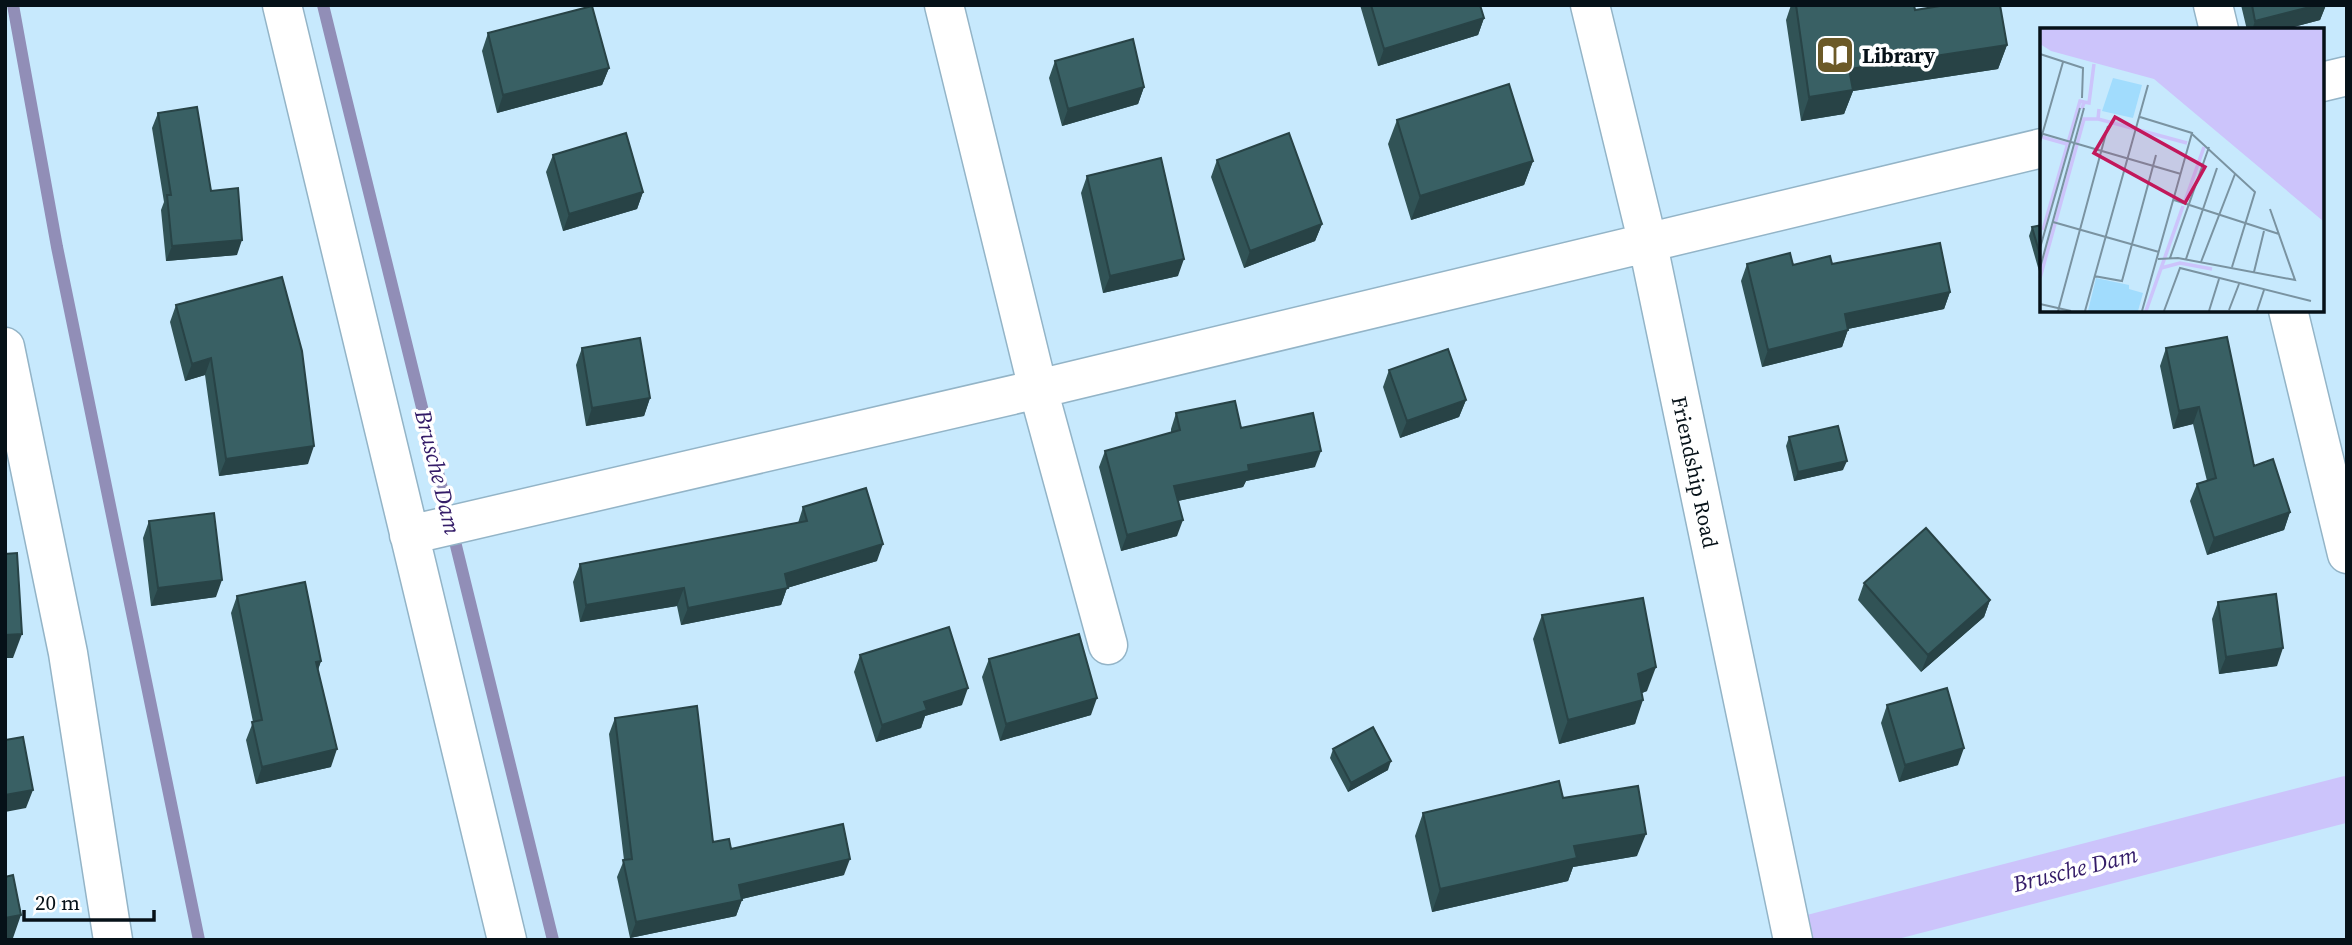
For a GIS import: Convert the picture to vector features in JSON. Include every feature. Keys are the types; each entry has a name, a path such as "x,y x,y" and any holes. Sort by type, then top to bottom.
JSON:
{"street":[{"path":"282,5 420,533 507,940"},
{"path":"944,5 1038,389 1108,645"},
{"name":"Friendship Road","path":"1590,5 1647,240 1793,940"},
{"path":"2213,5 2219,28"},
{"path":"2324,82 2347,76"},
{"path":"420,533 1038,389 1647,240 2040,148"},
{"path":"2288,312 2347,554"},
{"path":"5,346 68,653 113,940"}],"building":[{"path":"1371,5 1480,5 1484,18 1384,49"},
{"path":"1796,5 1914,5 1915,10 1946,5 2000,5 2007,45 1849,69 1853,90 1809,97"},
{"path":"2252,5 2318,5 2255,21"},
{"path":"592,6 609,68 503,95 488,33"},
{"path":"1133,39 1144,87 1068,109 1055,61"},
{"path":"1509,84 1533,161 1420,196 1397,120"},
{"path":"197,107 211,191 238,188 242,240 172,246 167,195 171,195 158,113"},
{"path":"626,133 643,192 569,214 553,155"},
{"path":"1289,133 1322,224 1250,251 1217,160"},
{"path":"1161,158 1184,259 1110,276 1087,176"},
{"path":"2040,225 2040,255 2032,227"},
{"path":"1940,243 1950,292 1845,314 1848,330 1768,350 1747,264 1790,253 1793,265 1830,256 1832,264"},
{"path":"282,277 302,351 314,446 226,459 211,358 192,364 176,305"},
{"path":"2227,337 2254,466 2273,459 2290,512 2214,538 2197,484 2216,478 2199,407 2179,411 2166,348"},
{"path":"640,338 650,398 592,408 582,348"},
{"path":"1448,349 1466,400 1407,421 1389,370"},
{"path":"1235,401 1241,428 1313,413 1321,451 1248,465 1249,471 1174,486 1183,520 1127,535 1105,451 1180,430 1176,413"},
{"path":"1838,426 1847,461 1798,472 1789,437"},
{"path":"866,488 883,544 785,574 788,588 688,608 684,588 586,605 580,564 807,521 803,507"},
{"path":"214,513 222,580 158,588 149,521"},
{"path":"1926,528 1990,600 1928,655 1864,583"},
{"path":"17,553 22,634 5,635 5,554"},
{"path":"305,582 321,661 316,662 337,749 262,767 252,722 262,720 237,596"},
{"path":"2276,594 2283,648 2226,657 2218,602"},
{"path":"1643,598 1656,667 1638,674 1643,700 1568,720 1542,615"},
{"path":"949,627 968,688 924,702 927,710 882,725 860,655"},
{"path":"1079,634 1097,698 1006,724 989,659"},
{"path":"1947,688 1964,748 1905,765 1887,705"},
{"path":"697,706 713,842 729,839 731,849 843,824 850,859 739,885 742,900 636,922 623,860 632,859 615,718"},
{"path":"1373,727 1391,761 1351,783 1333,749"},
{"path":"23,737 33,790 5,795 5,740"},
{"path":"1559,781 1563,798 1638,786 1646,834 1574,846 1577,858 1440,889 1423,813"},
{"path":"13,875 21,915 5,918 5,877"}],"waterway":[{"path":"13,5 57,247 199,940"},
{"name":"Brusche Dam","path":"323,5 553,940"},
{"name":"Brusche Dam","path":"1802,940 2347,799"}],"place":[{"name":"Library","path":"1835,55"}]}
